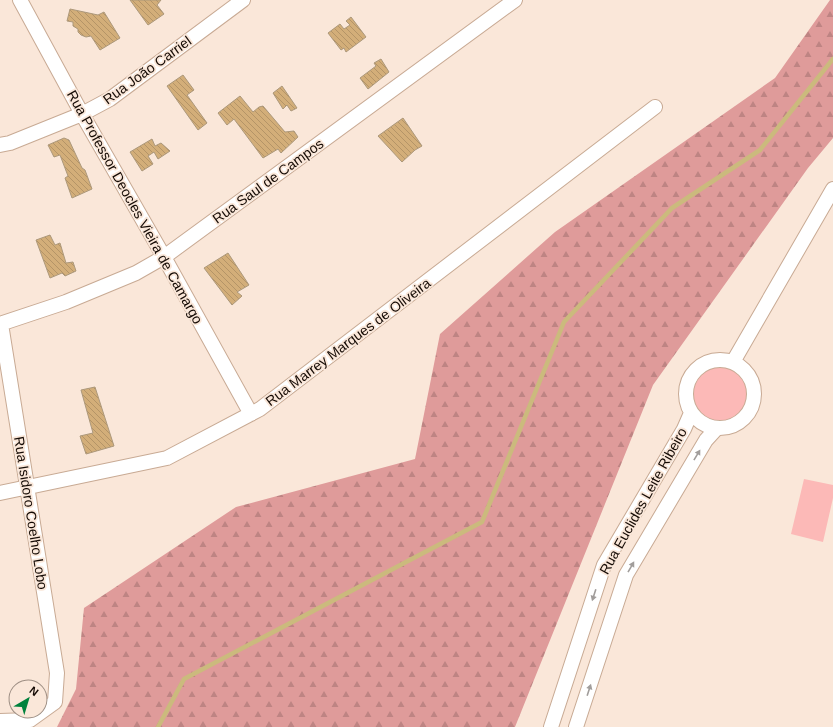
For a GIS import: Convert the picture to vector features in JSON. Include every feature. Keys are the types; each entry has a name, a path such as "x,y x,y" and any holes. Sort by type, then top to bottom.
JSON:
{"street":[{"name":"Rua Professor Deocles Vieira de Camargo","path":"20,0 82,114 164,257 251,414"},
{"name":"Rua João Carriel","path":"0,145 10,143 82,114 110,99 243,0"},
{"name":"Rua Saul de Campos","path":"0,324 66,302 136,273 164,257 515,0"},
{"name":"Rua Marrey Marques de Oliveira","path":"0,493 167,458 260,409 655,108"},
{"path":"733,362 833,189"},
{"name":"Rua Isidoro Coelho Lobo","path":"0,324 57,673 55,702 30,720 0,721"},
{"path":"721,359 733,362 744,369 752,380 755,394 752,407 746,418 736,425 724,428 711,427 700,422 691,413 686,401 686,388 690,377 698,367 708,361 721,359"},
{"name":"Rua Euclides Leite Ribeiro","path":"551,727 604,565 684,429 691,413"},
{"name":"Rua Euclides Leite Ribeiro","path":"576,727 626,575 706,440 717,428"}],"shaded area":[{"path":"720,365 736,370 744,378 749,394 744,410 736,418 720,423 704,418 696,410 691,394 696,378 704,370"},
{"path":"804,479 833,485 833,498 823,542 791,534"}],"green space":[{"path":"830,0 833,0 833,138 808,168 653,385 515,727 57,727 76,689 84,608 236,507 415,459 440,334 555,232 775,78"}],"building":[{"path":"130,0 161,0 157,5 164,14 148,25"},
{"path":"70,9 98,15 104,12 120,38 100,50 91,36 86,37 81,35 78,32 78,29 73,26 73,22 67,21"},
{"path":"351,17 366,37 346,52 344,48 341,50 328,33 340,24 344,29 350,25 346,21"},
{"path":"381,59 389,72 368,89 360,78 376,66 374,63"},
{"path":"183,75 194,90 187,95 207,123 198,130 167,86"},
{"path":"282,86 297,108 291,111 287,105 283,109 273,93"},
{"path":"240,96 253,112 259,107 263,106 285,132 294,131 298,137 281,153 278,149 263,158 234,119 227,125 218,113"},
{"path":"403,118 422,146 415,150 402,162 378,136"},
{"path":"64,138 69,140 82,168 85,170 92,189 72,198 65,178 68,176 60,155 54,157 48,145"},
{"path":"152,139 155,146 161,143 170,151 158,159 154,152 148,156 153,164 142,171 130,152"},
{"path":"50,235 55,245 60,243 66,263 73,262 76,271 65,276 62,273 50,278 36,240"},
{"path":"228,253 249,285 237,292 242,296 232,305 204,268"},
{"path":"95,387 114,446 86,454 80,436 93,433 81,390"}],"waterway":[{"path":"158,727 184,679 482,522 564,322 672,208 760,150 833,59"}]}
